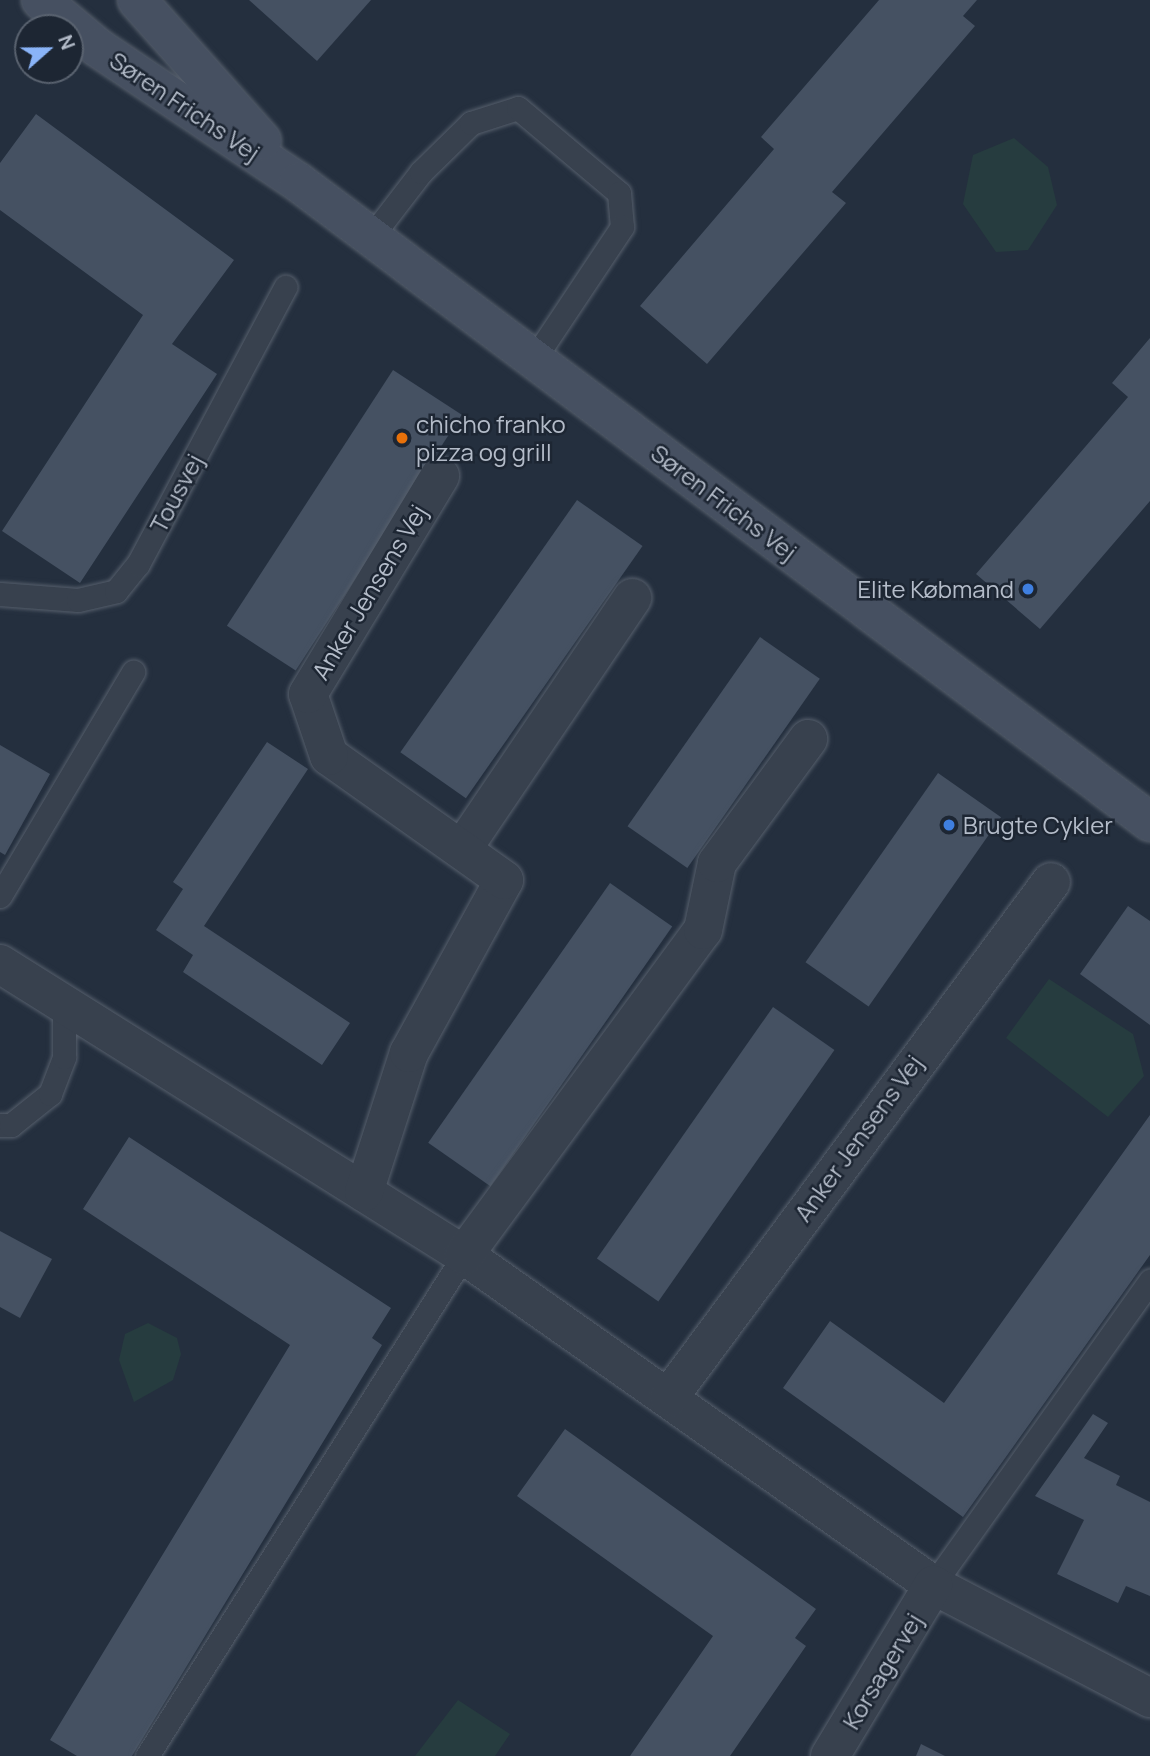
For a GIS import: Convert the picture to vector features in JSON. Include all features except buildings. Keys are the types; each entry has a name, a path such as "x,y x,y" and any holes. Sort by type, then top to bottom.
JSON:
{"street":[{"name":"Søren Frichs Vej","path":"41,0 97,47 298,182 1150,822"},
{"name":"Søren Frichs Vej","path":"137,0 298,182"},
{"name":"Anker Jensens Vej","path":"364,1192 409,1054 503,880 463,848 329,756 308,694 440,475"},
{"path":"463,848 632,598"},
{"path":"464,1255 702,930 717,863 808,739"},
{"name":"Anker Jensens Vej","path":"669,1397 1051,882"},
{"path":"0,964 464,1255 933,1585 1150,1698"},
{"name":"Korsagervej","path":"830,1756 933,1585"}],"lane":[{"path":"371,237 421,172 471,123 518,108 619,193 622,227 534,359"},
{"name":"Tousvej","path":"0,594 78,600 116,591 138,564 285,287"},
{"path":"0,896 133,673"},
{"path":"0,1125 11,1125 50,1094 64,1058 64,1004"},
{"path":"147,1756 464,1255"},
{"path":"933,1585 1150,1280"}],"green space":[{"path":"1014,138 1048,167 1057,205 1028,250 996,252 963,204 973,155"},
{"path":"1049,979 1133,1034 1144,1076 1108,1117 1006,1038"},
{"path":"148,1323 177,1338 181,1354 173,1380 134,1402 119,1360 125,1334"},
{"path":"458,1700 510,1734 495,1756 415,1756"}],"place":[{"name":"chicho franko pizza og grill","path":"402,438"},
{"name":"Elite Købmand","path":"1028,589"},
{"name":"Brugte Cykler","path":"949,825"}]}
